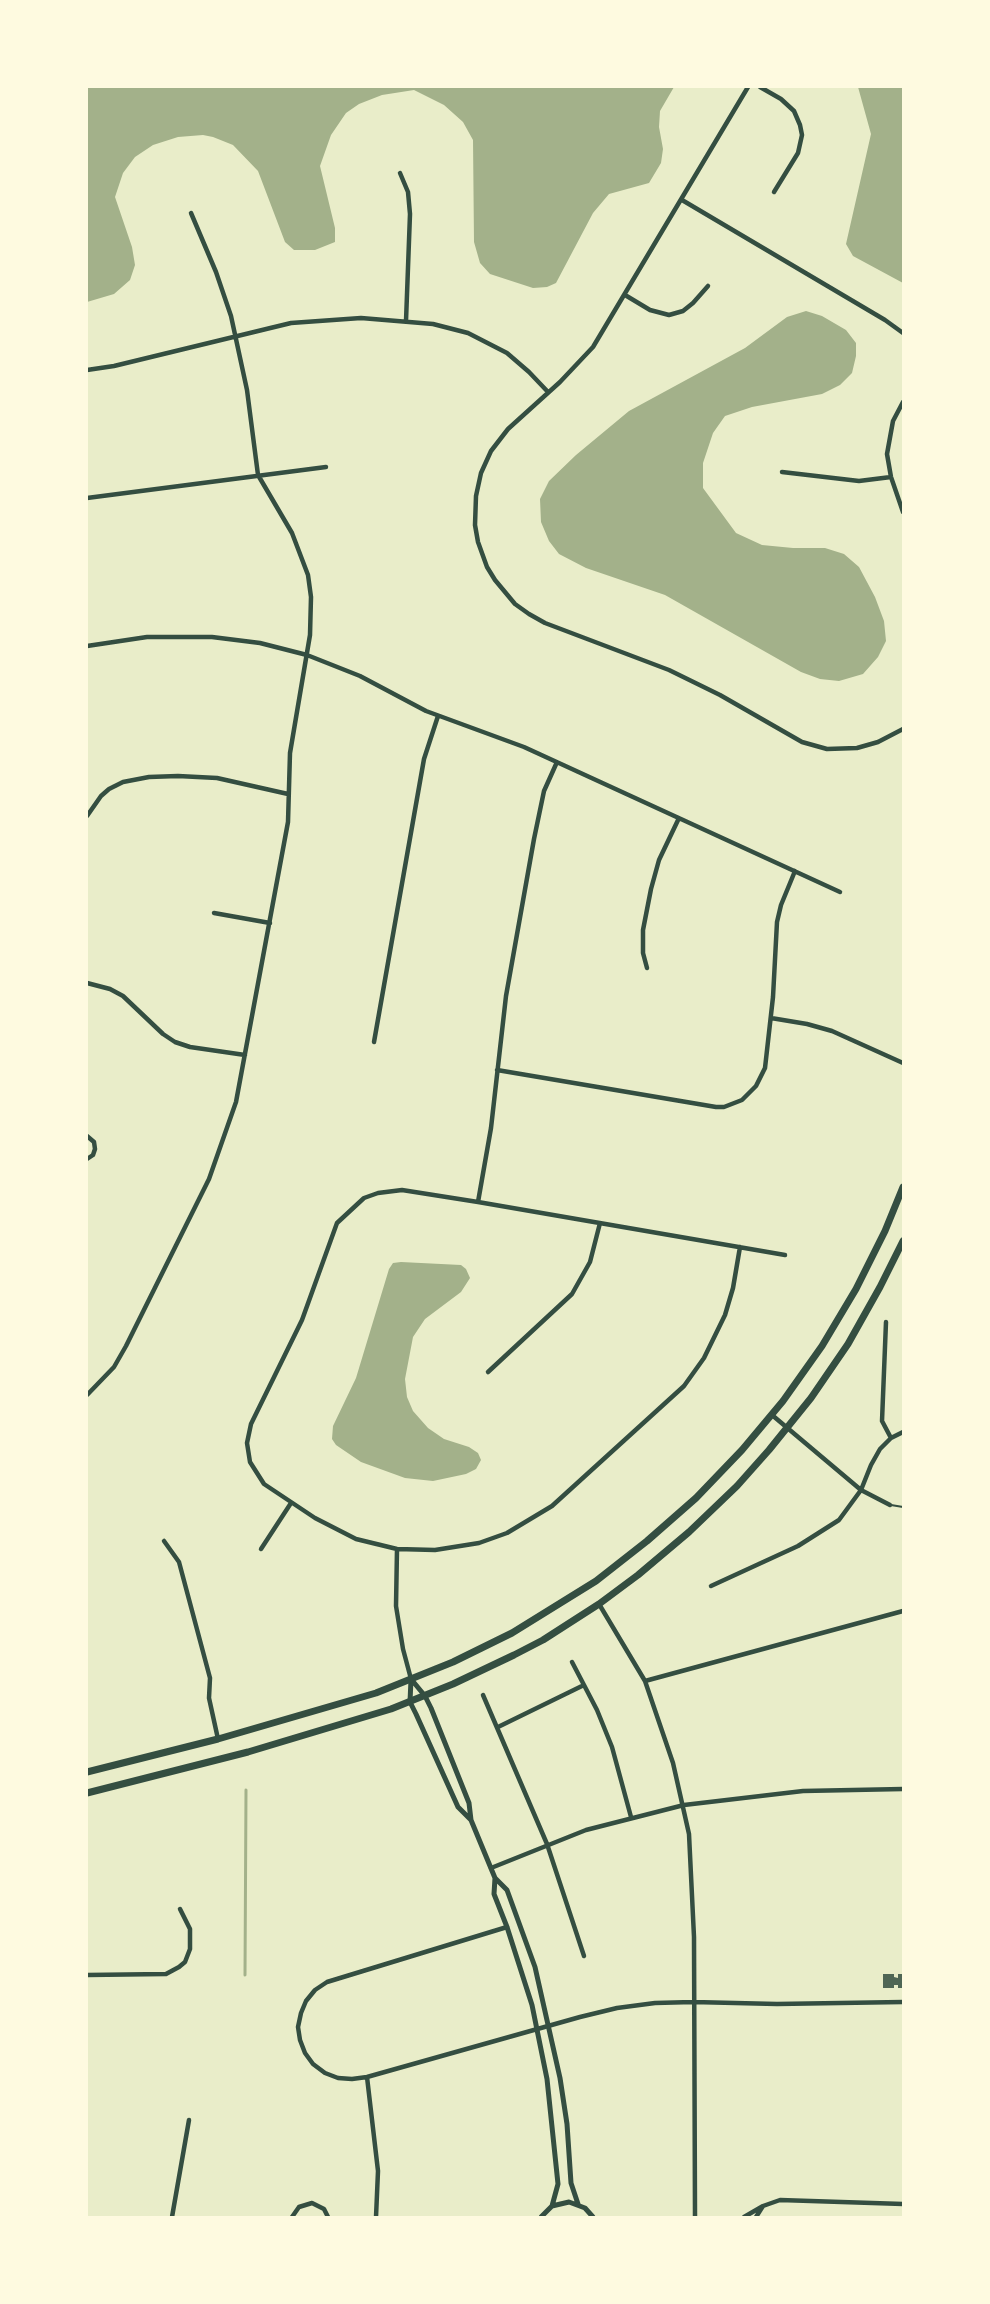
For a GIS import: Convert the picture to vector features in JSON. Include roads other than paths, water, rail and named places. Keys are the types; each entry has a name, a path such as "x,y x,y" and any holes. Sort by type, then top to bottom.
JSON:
{"main road":[{"path":"87,1772 218,1739 339,1704 411,1679 453,1662 512,1633 569,1600 623,1561 696,1498 772,1415 803,1374 839,1319 870,1261 903,1187"},
{"path":"87,1793 249,1752 360,1720 411,1702 543,1640 599,1604 638,1575 705,1518 737,1486 787,1428 848,1344 903,1240"}],"street":[{"path":"748,87 593,347 497,442 481,473 476,496 476,534 484,559 495,580 515,604 545,623 680,675 720,695 795,739 827,749 856,748 878,742 903,729"},
{"path":"760,87 787,103 801,124 801,142 798,153 774,192"},
{"path":"400,173 408,192 411,214 406,321"},
{"path":"682,200 885,320 903,333"},
{"path":"87,1395 107,1376 119,1359 209,1179 236,1102 288,822 290,753 312,620 308,575 292,533 258,475 247,390 235,335 216,272 191,213"},
{"path":"625,295 650,310 669,315 683,311 708,286"},
{"path":"87,370 124,364 235,335 314,320 360,318 406,321 448,327 468,333 498,347 520,364 548,392"},
{"path":"903,402 893,421 888,442 891,477 903,512"},
{"path":"87,498 326,466"},
{"path":"782,472 859,481 891,477"},
{"path":"87,646 147,638 212,637 260,643 307,655 360,676 438,716 557,762 840,892"},
{"path":"374,1042 424,759 438,716"},
{"path":"478,1202 491,1128 506,996 542,800 546,784 557,762"},
{"path":"87,816 94,804 109,789 123,782 149,777 217,778 288,794"},
{"path":"647,968 642,943 651,889 659,861 678,818"},
{"path":"497,1070 724,1107 742,1100 752,1092 765,1068 771,1018 777,922 783,898 795,872"},
{"path":"213,913 270,923"},
{"path":"87,983 110,989 123,996 163,1034 175,1042 190,1047 245,1055"},
{"path":"771,1018 832,1031 903,1063"},
{"path":"87,1136 94,1142 95,1149 93,1155 87,1159"},
{"path":"740,1247 733,1288 725,1315 704,1358 684,1386 561,1498 507,1533 478,1543 435,1550 397,1549 356,1539 315,1518 264,1484 258,1478 250,1462 247,1443 251,1424 302,1320 337,1223 363,1198 390,1190 402,1190 478,1202 740,1247 784,1255"},
{"path":"488,1372 572,1294 590,1262 600,1223"},
{"path":"886,1322 882,1422 891,1438"},
{"path":"772,1415 861,1490 890,1505"},
{"path":"711,1586 807,1541 839,1520 861,1490 880,1449 891,1438 903,1432"},
{"path":"261,1549 291,1503"},
{"path":"164,1541 180,1562 210,1678 209,1698 218,1739"},
{"path":"397,1549 396,1606 411,1679 411,1702 458,1807 471,1820"},
{"path":"599,1604 645,1681 664,1731 684,1805 693,1889 695,2217"},
{"path":"645,1681 903,1611"},
{"path":"572,1662 612,1747 631,1817"},
{"path":"411,1679 425,1696 470,1803 471,1820 495,1878 507,1890 535,1967 567,2124 571,2183 578,2204"},
{"path":"498,1727 584,1685"},
{"path":"483,1695 547,1844 584,1956"},
{"path":"491,1868 547,1844 631,1817 684,1805 802,1791 903,1789"},
{"path":"495,1878 494,1894 532,2005 547,2079 558,2184 552,2206"},
{"path":"87,1975 166,1974 180,1967 185,1962 190,1949 190,1929 180,1909"},
{"path":"507,1927 327,1982 315,1990 306,2001 301,2013 298,2027 305,2053 313,2064 325,2073 338,2078 367,2077 617,2008 655,2003 693,2002 777,2004 903,2002"},
{"path":"367,2077 378,2171 376,2217"},
{"path":"172,2217 189,2120"},
{"path":"744,2217 771,2202 796,2199 903,2204"},
{"path":"292,2217 298,2207 312,2203 324,2209 328,2217"},
{"path":"541,2217 552,2206 560,2203 578,2204 593,2217"},
{"path":"756,2217 763,2206"}],"lane":[{"path":"890,1505 903,1507"}],"waterway":[{"path":"245,1975 246,1790"}]}
